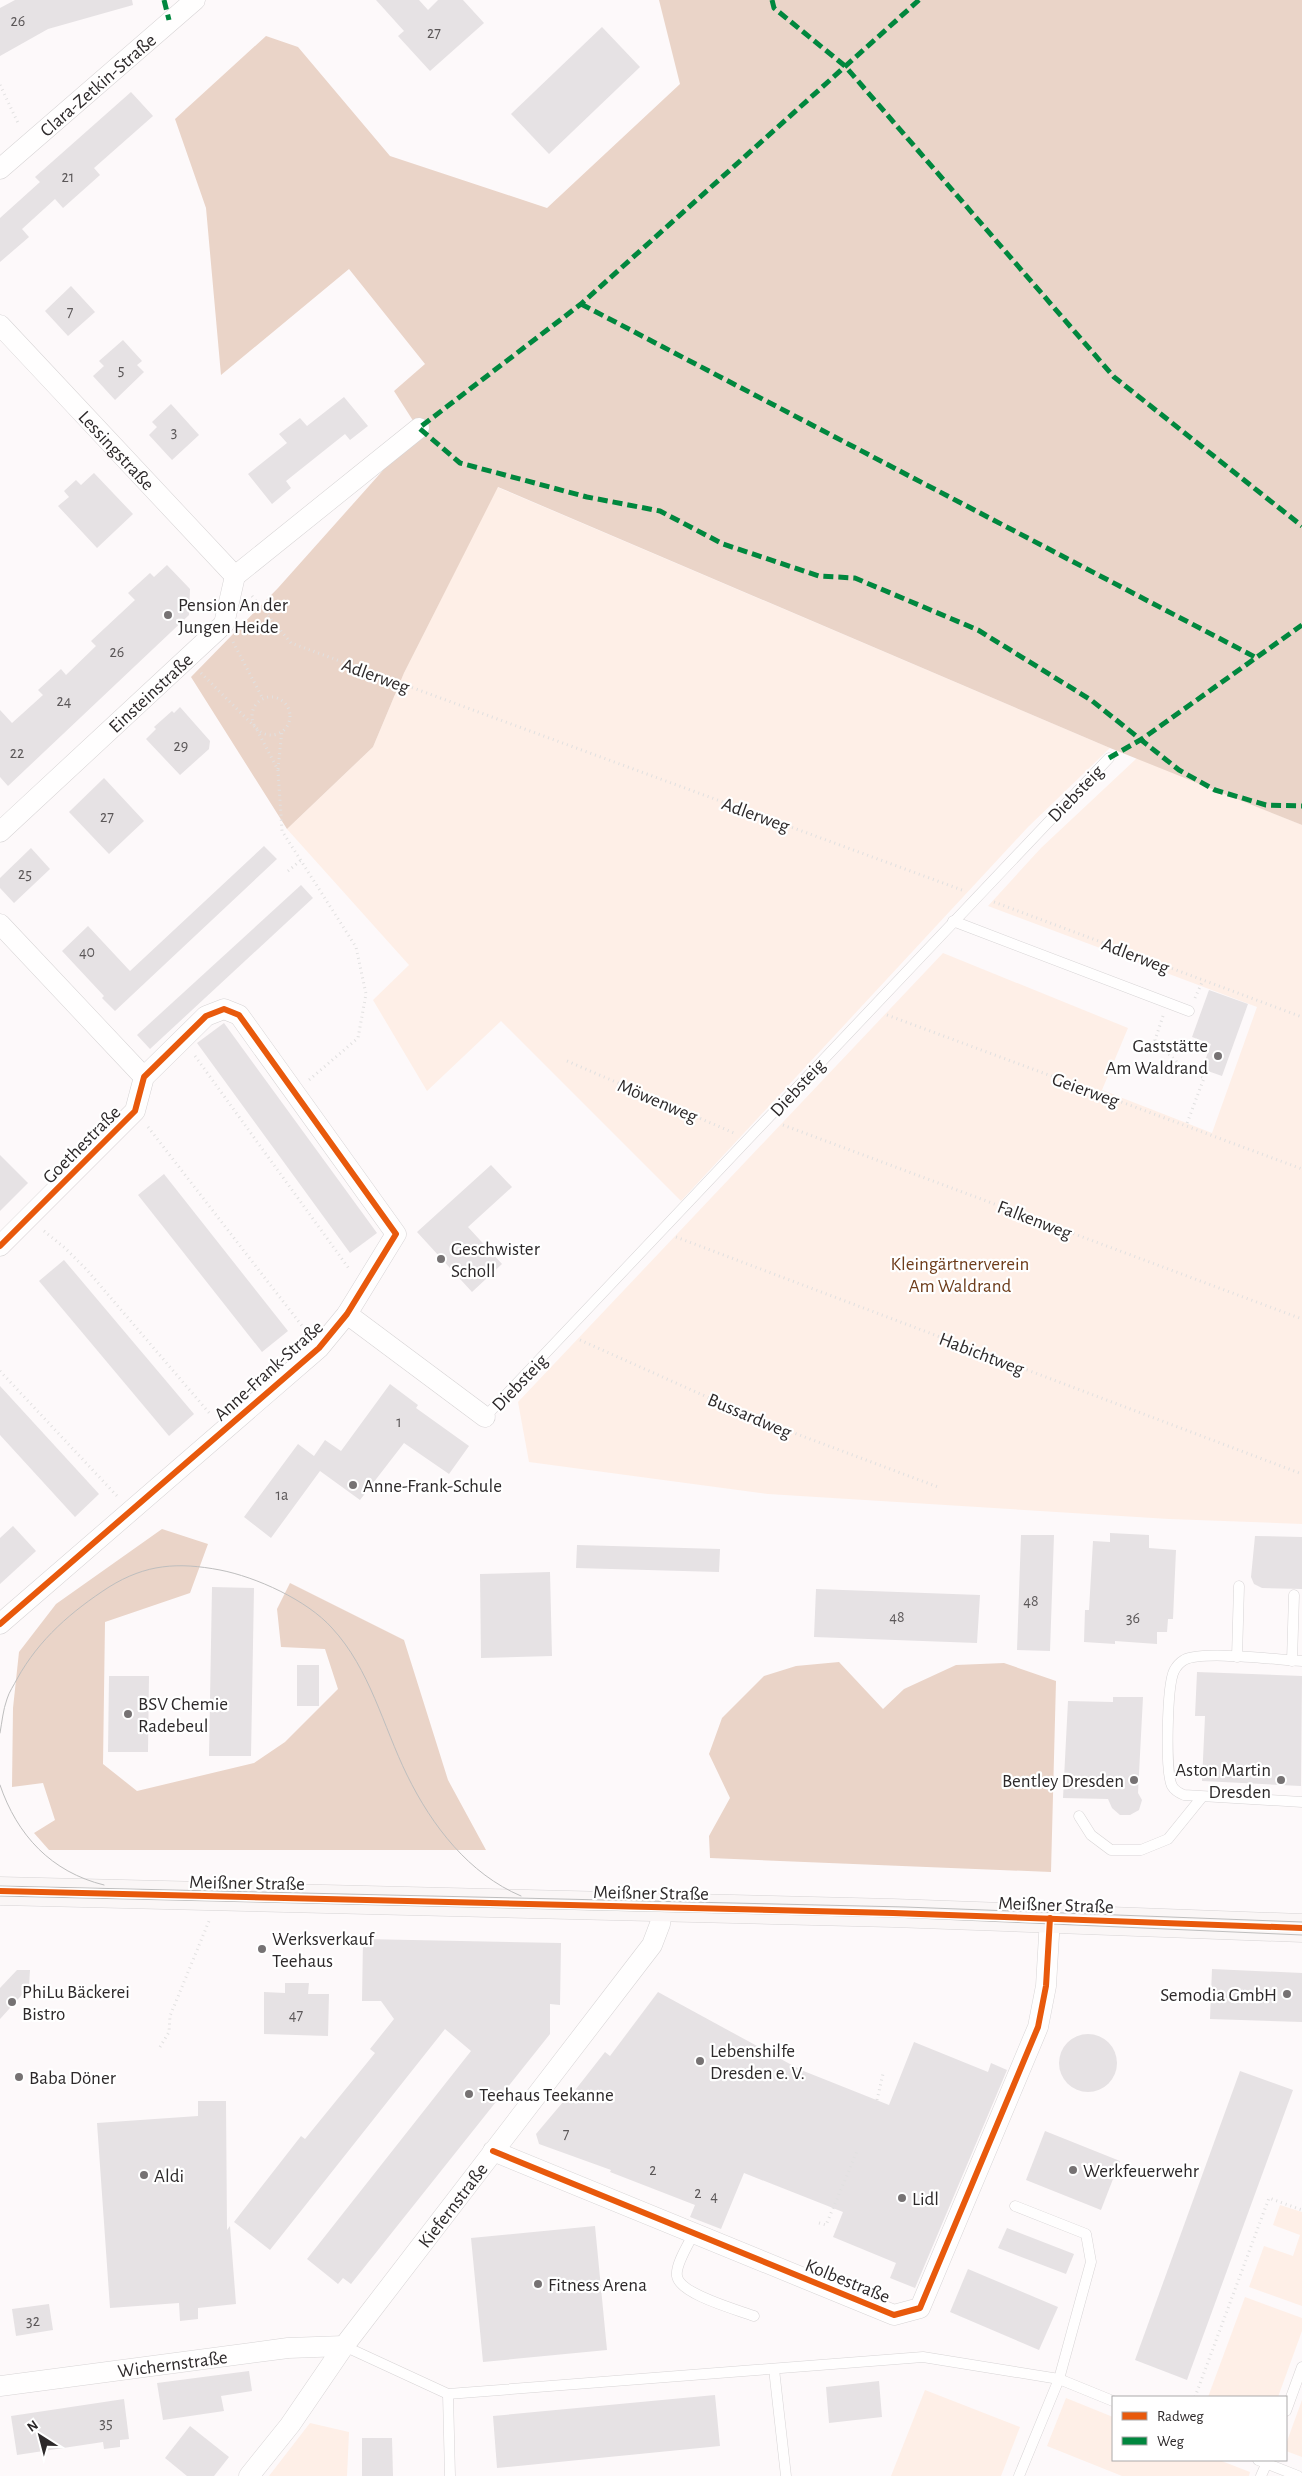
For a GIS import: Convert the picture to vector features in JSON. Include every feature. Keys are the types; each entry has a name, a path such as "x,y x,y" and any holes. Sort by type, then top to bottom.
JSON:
{"main road":[{"name":"Meißner Straße","path":"0,1891 1050,1918 1302,1928"}],"street":[{"name":"Clara-Zetkin-Straße","path":"0,169 195,0"},
{"name":"Lessingstraße","path":"0,325 235,576"},
{"path":"224,624 235,576 419,428"},
{"name":"Einsteinstraße","path":"0,832 224,624"},
{"path":"0,924 144,1077 182,1039"},
{"name":"Anne-Frank-Straße","path":"0,1624 319,1348 347,1314 396,1234 239,1015 224,1009 206,1016 182,1039"},
{"name":"Goethestraße","path":"0,1246 135,1111 144,1077"},
{"name":"Anne-Frank-Straße","path":"347,1314 485,1417"},
{"name":"Kiefernstraße","path":"249,2476 290,2425 344,2346 652,1945 660,1924 662,1907"},
{"name":"Kolbestraße","path":"493,2151 894,2315 920,2308 1038,2026 1046,1986 1050,1918"},
{"name":"Wichernstraße","path":"0,2386 288,2348 344,2346"}],"lane":[{"name":"Diebsteig","path":"485,1417 977,895 1109,758"},
{"path":"953,921 1189,1011"},
{"path":"1237,1657 1239,1586"},
{"path":"1294,1595 1297,1661 1237,1657 1188,1658 1177,1666 1172,1677 1168,1745 1170,1779 1177,1792 1184,1795 1302,1802"},
{"path":"1079,1816 1091,1836 1111,1850 1141,1850 1168,1839 1202,1797"},
{"path":"1015,2206 1086,2234 1091,2262 1059,2379 1019,2476"},
{"path":"694,2233 684,2251 676,2275 679,2281 690,2292 754,2316"},
{"path":"344,2346 448,2394 923,2357 1059,2379 1112,2401"},
{"path":"1287,2407 1302,2367"},
{"path":"774,2369 786,2476"},
{"path":"448,2394 450,2476"},
{"path":"1261,2476 1264,2461 1298,2476"}],"path":[{"path":"0,85 18,124"},
{"path":"224,624 263,699"},
{"path":"188,658 222,696 256,728 269,735 286,727 289,718 288,709 282,701 273,697 263,699 256,705 252,714 256,728 278,770"},
{"path":"282,730 278,770 282,831 356,948 366,994 358,1038 294,1092"},
{"path":"288,871 301,860"},
{"path":"1168,1003 1155,1040 1180,1065 1204,1078 1186,1126"},
{"path":"182,1039 363,1288"},
{"path":"135,1111 319,1348"},
{"path":"27,1218 65,1248 87,1270 224,1430"},
{"path":"0,1371 131,1511"},
{"path":"160,2047 169,2032 170,2016 219,1896"},
{"path":"877,2100 883,2074"},
{"path":"818,2223 826,2225 858,2149"},
{"path":"1195,2396 1269,2198 1302,2210"}],"green space":[{"path":"497,487 1110,748 1028,827 681,1201 501,1021 427,1091 373,1000 409,965 287,829 373,747 404,673"},
{"name":"Kleingärtnerverein Am Waldrand","path":"1137,758 1302,825 1302,1524 1169,1519 768,1494 529,1462 518,1402 943,953 1128,1028 1102,1090 1212,1133 1257,1007 988,906 1041,848"},
{"path":"1280,2205 1302,2212 1302,2306 1249,2287 1264,2246 1293,2256 1300,2235 1273,2225"},
{"path":"1245,2297 1302,2318 1302,2331 1278,2396 1208,2396"},
{"path":"925,2390 1020,2427 1001,2476 891,2476"},
{"path":"1066,2398 1112,2417 1112,2461 1222,2461 1250,2472 1249,2476 1122,2476 1047,2446"},
{"path":"1302,2400 1302,2457 1287,2451 1287,2441"},
{"path":"310,2423 349,2432 347,2476 269,2476"}],"shaded area":[{"path":"659,0 1302,0 1302,825 1110,748 498,487 404,673 373,747 287,829 191,677 278,588 419,430 394,391 425,364 349,269 221,375 206,208 175,119 266,36 298,47 390,156 547,208 680,84"},
{"path":"162,1529 208,1544 190,1593 105,1622 103,1764 137,1791 254,1763 285,1742 338,1689 325,1649 281,1647 277,1609 290,1583 404,1640 448,1780 486,1850 49,1850 34,1833 55,1820 43,1783 12,1787 13,1708 19,1652 56,1604"},
{"path":"839,1662 883,1709 904,1689 956,1665 1004,1663 1056,1681 1051,1872 710,1858 709,1836 730,1798 709,1754 722,1718 764,1676 796,1666"}],"building":[{"path":"15,0 132,0 133,5 48,29 0,56 0,8"},
{"path":"376,0 419,0 428,10 438,0 463,0 484,23 430,71 398,36 404,31"},
{"path":"602,27 640,67 549,154 511,114"},
{"path":"131,92 153,116 94,168 100,175 63,208 55,199 22,229 29,237 0,262 0,218 40,182 35,177"},
{"path":"71,286 95,312 68,336 45,311"},
{"path":"123,340 142,361 137,365 144,372 115,400 93,376 104,366 99,361"},
{"path":"344,397 368,426 350,440 345,434 286,481 291,488 272,504 248,474 287,443 279,434 300,418 307,426"},
{"path":"171,404 199,435 172,460 149,435 157,427 152,422"},
{"path":"94,473 133,514 97,548 58,506 69,497 64,491 76,480 81,485"},
{"path":"167,565 190,589 189,615 8,786 0,777 0,710 12,723 43,695 38,690 61,669 66,675 96,646 91,641 135,600 128,593 150,573 154,577"},
{"path":"180,707 210,741 209,749 180,775 146,739 156,729 154,727 172,711 174,713"},
{"path":"104,778 144,821 109,854 69,812"},
{"path":"264,846 277,859 115,1011 102,998 104,996 62,951 88,926 130,971"},
{"path":"31,848 50,869 14,903 0,888 0,878"},
{"path":"301,885 313,898 150,1049 137,1035"},
{"name":"Gaststätte Am Waldrand","path":"1209,990 1248,1004 1222,1076 1202,1069 1211,1044 1192,1037"},
{"path":"224,1023 377,1233 350,1253 197,1043"},
{"path":"0,1155 28,1183 0,1211"},
{"path":"491,1165 512,1187 468,1227 502,1264 472,1292 417,1232"},
{"path":"164,1174 288,1331 262,1352 138,1195"},
{"path":"64,1260 194,1414 169,1436 39,1281"},
{"path":"390,1384 418,1405 416,1408 469,1446 449,1474 404,1443 360,1500 320,1471 271,1538 244,1517 298,1444 314,1456 325,1440 341,1451"},
{"path":"0,1386 99,1494 75,1517 0,1435"},
{"path":"13,1526 36,1551 0,1584 0,1538"},
{"path":"1110,1533 1149,1535 1149,1548 1176,1550 1173,1619 1168,1619 1167,1632 1157,1632 1157,1644 1115,1641 1115,1644 1084,1642 1085,1610 1089,1610 1093,1541 1110,1542"},
{"path":"1021,1535 1054,1535 1050,1651 1017,1650"},
{"path":"1255,1536 1302,1537 1302,1589 1262,1588 1254,1584 1251,1577"},
{"path":"577,1545 720,1549 719,1572 576,1568"},
{"path":"550,1572 552,1656 481,1658 480,1574"},
{"path":"212,1587 254,1588 251,1756 209,1756"},
{"path":"816,1589 980,1595 977,1643 814,1637"},
{"path":"297,1665 319,1665 319,1706 297,1706"},
{"path":"1197,1672 1302,1676 1301,1786 1202,1781 1205,1716 1195,1716"},
{"name":"BSV Chemie Radebeul","path":"109,1676 149,1676 148,1752 108,1752"},
{"path":"1113,1697 1143,1697 1138,1793 1142,1800 1139,1810 1130,1815 1120,1815 1112,1808 1108,1799 1063,1798 1068,1701 1113,1702"},
{"name":"Teehaus Teekanne","path":"363,1939 561,1943 560,2005 550,2004 550,2034 351,2284 343,2278 338,2284 307,2259 471,2051 445,2029 270,2250 234,2222 301,2136 305,2139 375,2053 370,2049 394,2019 381,2001 362,2001"},
{"path":"1212,1969 1302,1973 1302,2022 1210,2019"},
{"path":"17,1970 30,1970 29,1987 0,2019 0,1988"},
{"path":"285,1983 309,1983 308,1994 329,1994 328,2036 264,2034 264,1992 285,1993"},
{"path":"658,1992 801,2070 889,2105 914,2042 988,2072 991,2063 1007,2070 915,2288 890,2278 896,2263 833,2237 843,2212 744,2173 721,2229 690,2217 695,2205 610,2172 611,2170 539,2144 536,2134 563,2102 565,2103 605,2052 610,2056"},
{"path":"1088,2034 1099,2036 1109,2042 1115,2052 1117,2063 1115,2074 1109,2084 1099,2090 1088,2092 1077,2090 1067,2084 1061,2074 1059,2063 1061,2052 1067,2042 1077,2036"},
{"path":"1240,2071 1293,2090 1187,2380 1135,2360"},
{"name":"Aldi","path":"198,2101 226,2101 227,2230 230,2226 236,2304 198,2308 198,2319 180,2321 179,2303 110,2308 97,2123 198,2116"},
{"name":"Werkfeuerwehr","path":"1045,2131 1120,2161 1101,2210 1026,2180"},
{"name":"Fitness Arena","path":"595,2226 607,2350 483,2362 471,2238"},
{"path":"1007,2228 1074,2254 1066,2274 998,2248"},
{"path":"968,2269 1058,2307 1039,2350 950,2312"},
{"path":"49,2304 53,2330 16,2336 12,2309"},
{"path":"249,2371 252,2391 221,2396 224,2411 163,2420 157,2383"},
{"path":"879,2381 882,2417 829,2423 826,2387"},
{"path":"715,2395 720,2446 497,2468 493,2416"},
{"path":"124,2399 129,2439 120,2440 120,2447 104,2449 103,2442 17,2455 11,2416"},
{"path":"190,2426 229,2457 214,2476 187,2476 165,2458"},
{"path":"362,2438 392,2438 393,2476 362,2476"}],"tram line":[{"path":"0,1733 8,1696 35,1651 57,1627 95,1596 123,1579 149,1569 190,1566 234,1573 265,1584 295,1599 309,1608 332,1628 356,1661 375,1698 407,1775 440,1830 485,1875 502,1887 521,1896"},
{"path":"0,1785 16,1820 38,1849 68,1871 104,1885"},
{"path":"0,1886 905,1907 1302,1922"},
{"path":"0,1896 893,1917 1302,1935"}],"marked path":[{"path":"164,0 169,20"},
{"path":"772,0 774,8 845,66 1114,377 1302,526"},
{"path":"919,0 581,304 419,428 460,463 587,497 660,511 723,544 819,576 855,578 978,630 1091,700 1179,770 1215,790 1266,805 1302,806"},
{"path":"581,304 1255,657"},
{"path":"1109,758 1142,739 1302,625"}],"cycle path":[{"path":"0,1246 135,1111 144,1077 206,1016 224,1009 239,1015 396,1234 347,1314 319,1348 0,1624"},
{"path":"0,1891 893,1913 1302,1928"},
{"path":"493,2151 894,2315 920,2308 1038,2027 1046,1986 1050,1918"}],"place":[{"name":"Pension An der Jungen Heide","path":"168,615"},
{"name":"Gaststätte Am Waldrand","path":"1218,1056"},
{"name":"Geschwister Scholl","path":"441,1259"},
{"name":"Anne-Frank-Schule","path":"353,1485"},
{"name":"BSV Chemie Radebeul","path":"128,1714"},
{"name":"Bentley Dresden","path":"1134,1780"},
{"name":"Aston Martin Dresden","path":"1281,1780"},
{"name":"Werksverkauf Teehaus","path":"262,1949"},
{"name":"Semodia GmbH","path":"1287,1994"},
{"name":"PhiLu Bäckerei Bistro","path":"12,2002"},
{"name":"Lebenshilfe Dresden e. V.","path":"700,2061"},
{"name":"Baba Döner","path":"19,2077"},
{"name":"Teehaus Teekanne","path":"469,2094"},
{"name":"Werkfeuerwehr","path":"1073,2170"},
{"name":"Aldi","path":"144,2175"},
{"name":"Lidl","path":"902,2198"},
{"name":"Fitness Arena","path":"538,2284"}]}
